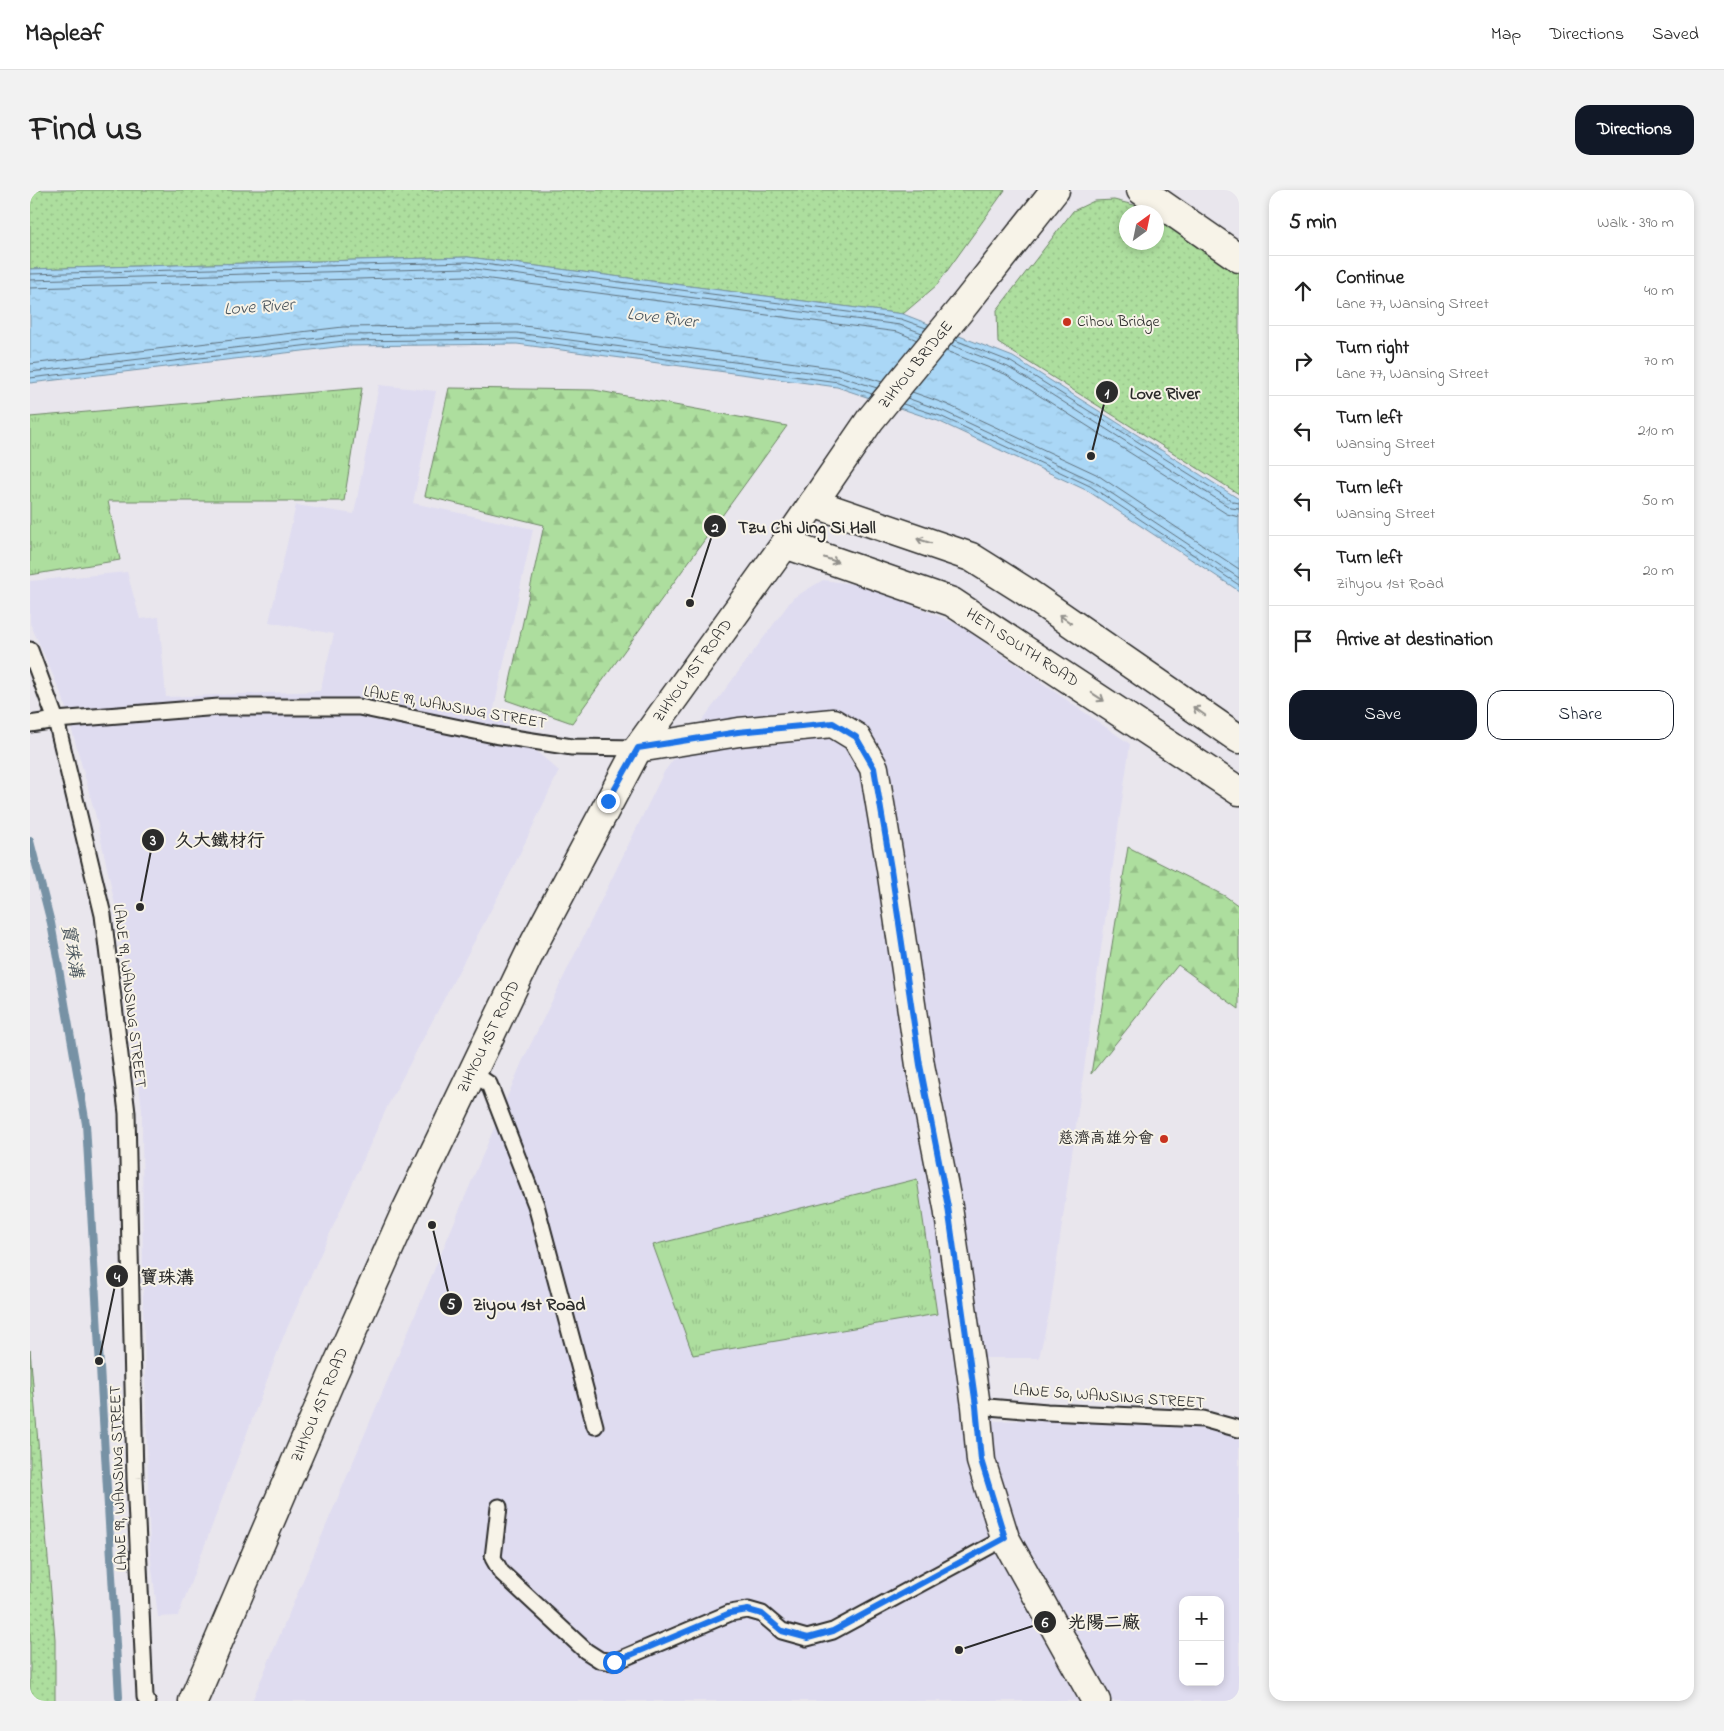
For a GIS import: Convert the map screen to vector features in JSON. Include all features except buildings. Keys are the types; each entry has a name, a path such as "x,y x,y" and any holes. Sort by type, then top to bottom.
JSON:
{"street":[{"name":"ZIHYOU BRIDGE","path":"870,420 961,310 1055,190"},
{"path":"1142,190 1239,258"},
{"name":"ZIHYOU 1ST ROAD","path":"193,1701 331,1379 405,1213 535,942 608,801 638,748 785,544 870,420"},
{"path":"813,503 971,557 1025,591 1239,739"},
{"name":"HETI SOUTH ROAD","path":"785,544 952,602 1236,783"},
{"path":"638,748 738,732 833,723 856,737 874,768 920,1065 948,1207 976,1406 981,1460 1005,1538 1096,1701"}],"lane":[{"name":"LANE 99, WANSING STREET","path":"30,650 56,720 103,915 127,1112 135,1478 144,1689 147,1701"},
{"name":"LANE 99, WANSING STREET","path":"56,720 219,707 359,707 494,735 572,747 638,748"},
{"path":"30,724 56,720"},
{"path":"472,1072 489,1084 536,1205 594,1426"},
{"name":"LANE 50, WANSING STREET","path":"976,1406 1047,1412 1202,1419 1239,1429"},
{"path":"499,1507 493,1558 501,1572 586,1651 600,1660 614,1662 730,1613 748,1610 762,1614 782,1631 808,1638 833,1631 1005,1538"}],"shaded area":[{"path":"379,385 436,391 413,503 533,529 493,713 559,771 512,870 388,1105 284,1335 178,1616 158,1617 150,1552 143,1304 142,1110 121,932 96,817 63,698 30,623 30,581 127,572 140,619 159,617 166,697 320,691 334,634 269,622 296,505 354,514"},
{"path":"823,580 869,586 959,625 1130,744 1050,1309 1039,1358 986,1358 994,1421 1215,1414 1239,1432 1239,1701 252,1701 522,1062 664,772 793,598"}],"green space":[{"path":"30,190 1005,190 937,285 903,314 468,257 30,269"},
{"path":"1114,200 1134,205 1119,205 1119,250 1164,250 1164,220 1239,269 1239,494 998,343 997,310 1073,211 1094,201"},
{"path":"362,388 344,501 108,501 120,560 30,575 30,417"},
{"path":"449,388 594,390 787,426 572,723 506,700 544,525 425,496"},
{"path":"1128,847 1225,896 1239,906 1239,1009 1178,965 1091,1074"},
{"path":"917,1179 937,1314 693,1355 653,1245"},
{"path":"30,1350 55,1639 55,1701 30,1701"}],"water":[{"name":"Love River","path":"468,257 903,314 1013,357 1239,499 1239,591 1088,491 938,421 837,387 517,344 345,346 30,383 30,269"}],"waterway":[{"name":"寶珠溝","path":"30,841 51,923 86,1124 119,1697"}],"place":[{"name":"Cihou Bridge","path":"1067,322"},
{"name":"Love River","path":"1091,456"},
{"name":"Tzu Chi Jing Si Hall","path":"690,603"},
{"name":"久大鐵材行","path":"140,907"},
{"name":"慈濟高雄分會","path":"1164,1139"},
{"name":"Ziyou 1st Road","path":"432,1225"},
{"name":"寶珠溝","path":"99,1361"},
{"name":"光陽二廠","path":"959,1650"}],"route":[{"path":"608,801 638,748 738,732 833,723 856,737 874,768 920,1065 948,1207 976,1406 981,1460 1005,1538 833,1631 808,1638 782,1631 762,1614 748,1610 730,1613 614,1662"}]}
